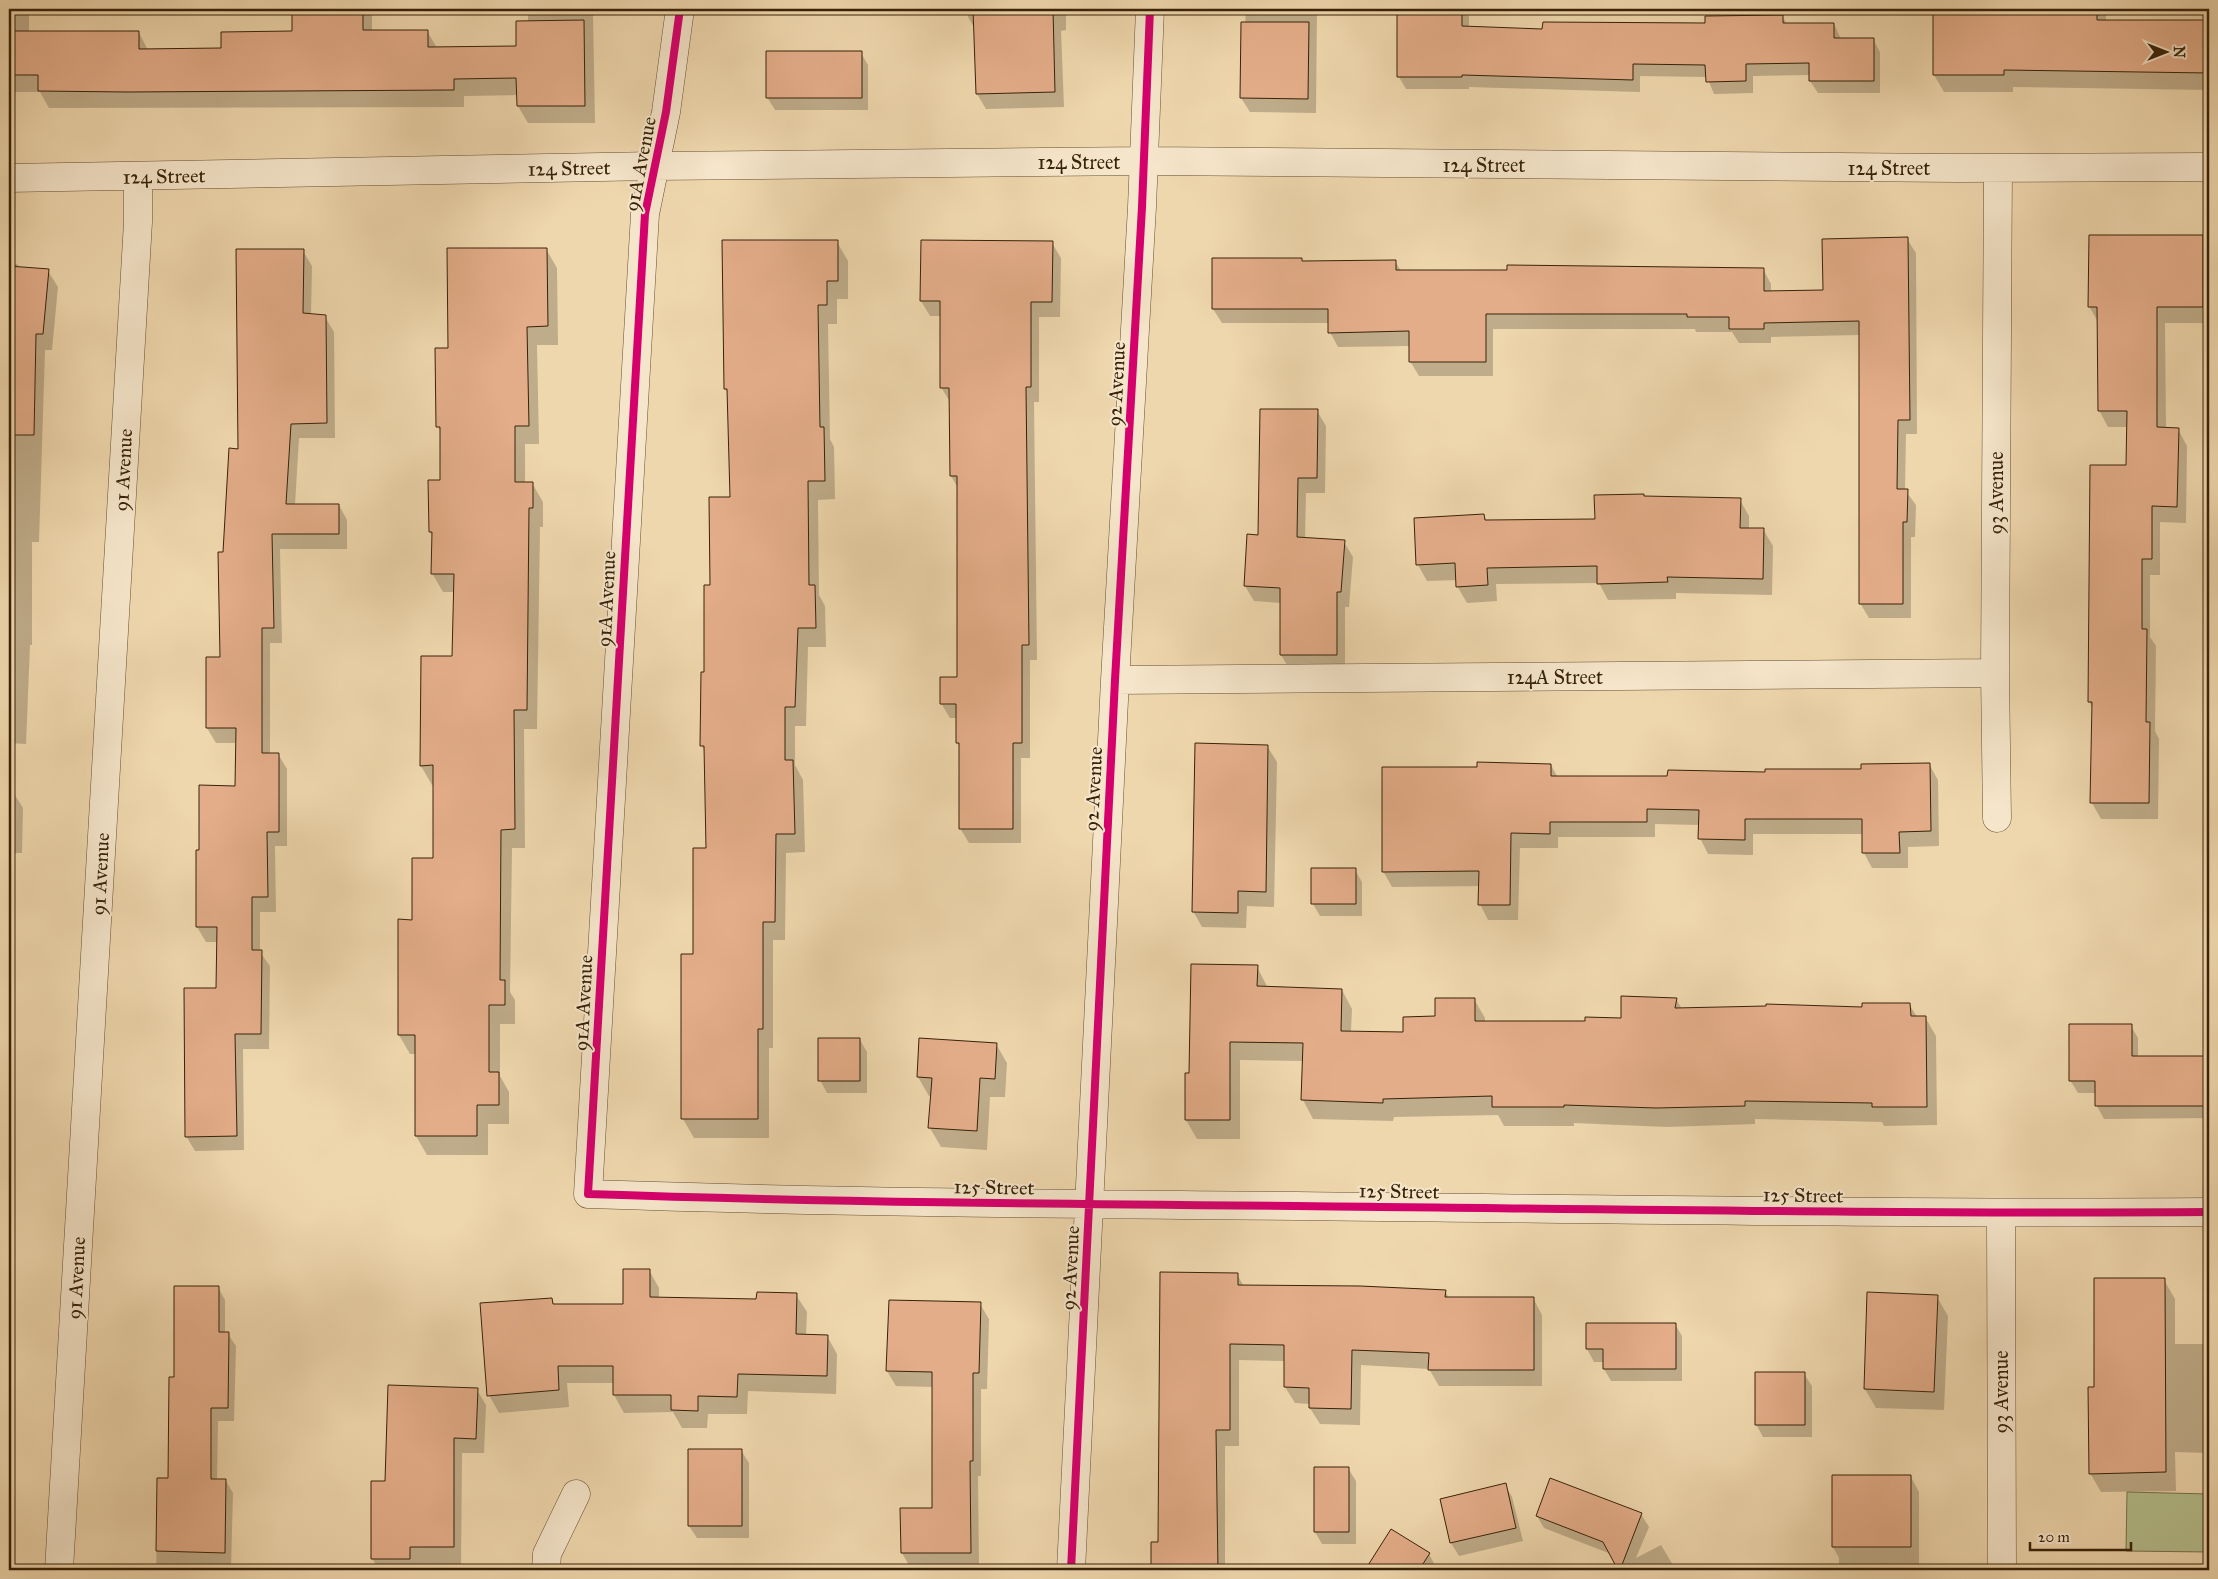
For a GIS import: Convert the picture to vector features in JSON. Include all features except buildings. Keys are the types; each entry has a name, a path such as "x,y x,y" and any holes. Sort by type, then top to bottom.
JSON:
{"street":[{"name":"91A Avenue","path":"588,1194 645,214 666,112 680,9"},
{"name":"92 Avenue","path":"1071,1570 1115,680 1145,162 1150,9"},
{"name":"124 Street","path":"9,178 654,166 1145,162 1998,168 2209,167"},
{"name":"93 Avenue","path":"1997,818 1998,168"},
{"name":"91 Avenue","path":"59,1570 138,222 138,177"},
{"name":"124A Street","path":"1115,680 1996,673"},
{"name":"125 Street","path":"588,1194 756,1199 1089,1204 2001,1214 2209,1212"},
{"name":"93 Avenue","path":"2001,1214 2002,1570"},
{"path":"546,1570 547,1554 576,1494"}],"green space":[{"path":"2127,1492 2209,1494 2209,1552 2126,1551"}],"cycle path":[{"path":"680,9 666,112 645,214 588,1194 1030,1203 1867,1212 2209,1212"},
{"path":"1071,1570 1115,680 1142,207 1150,9"}]}
